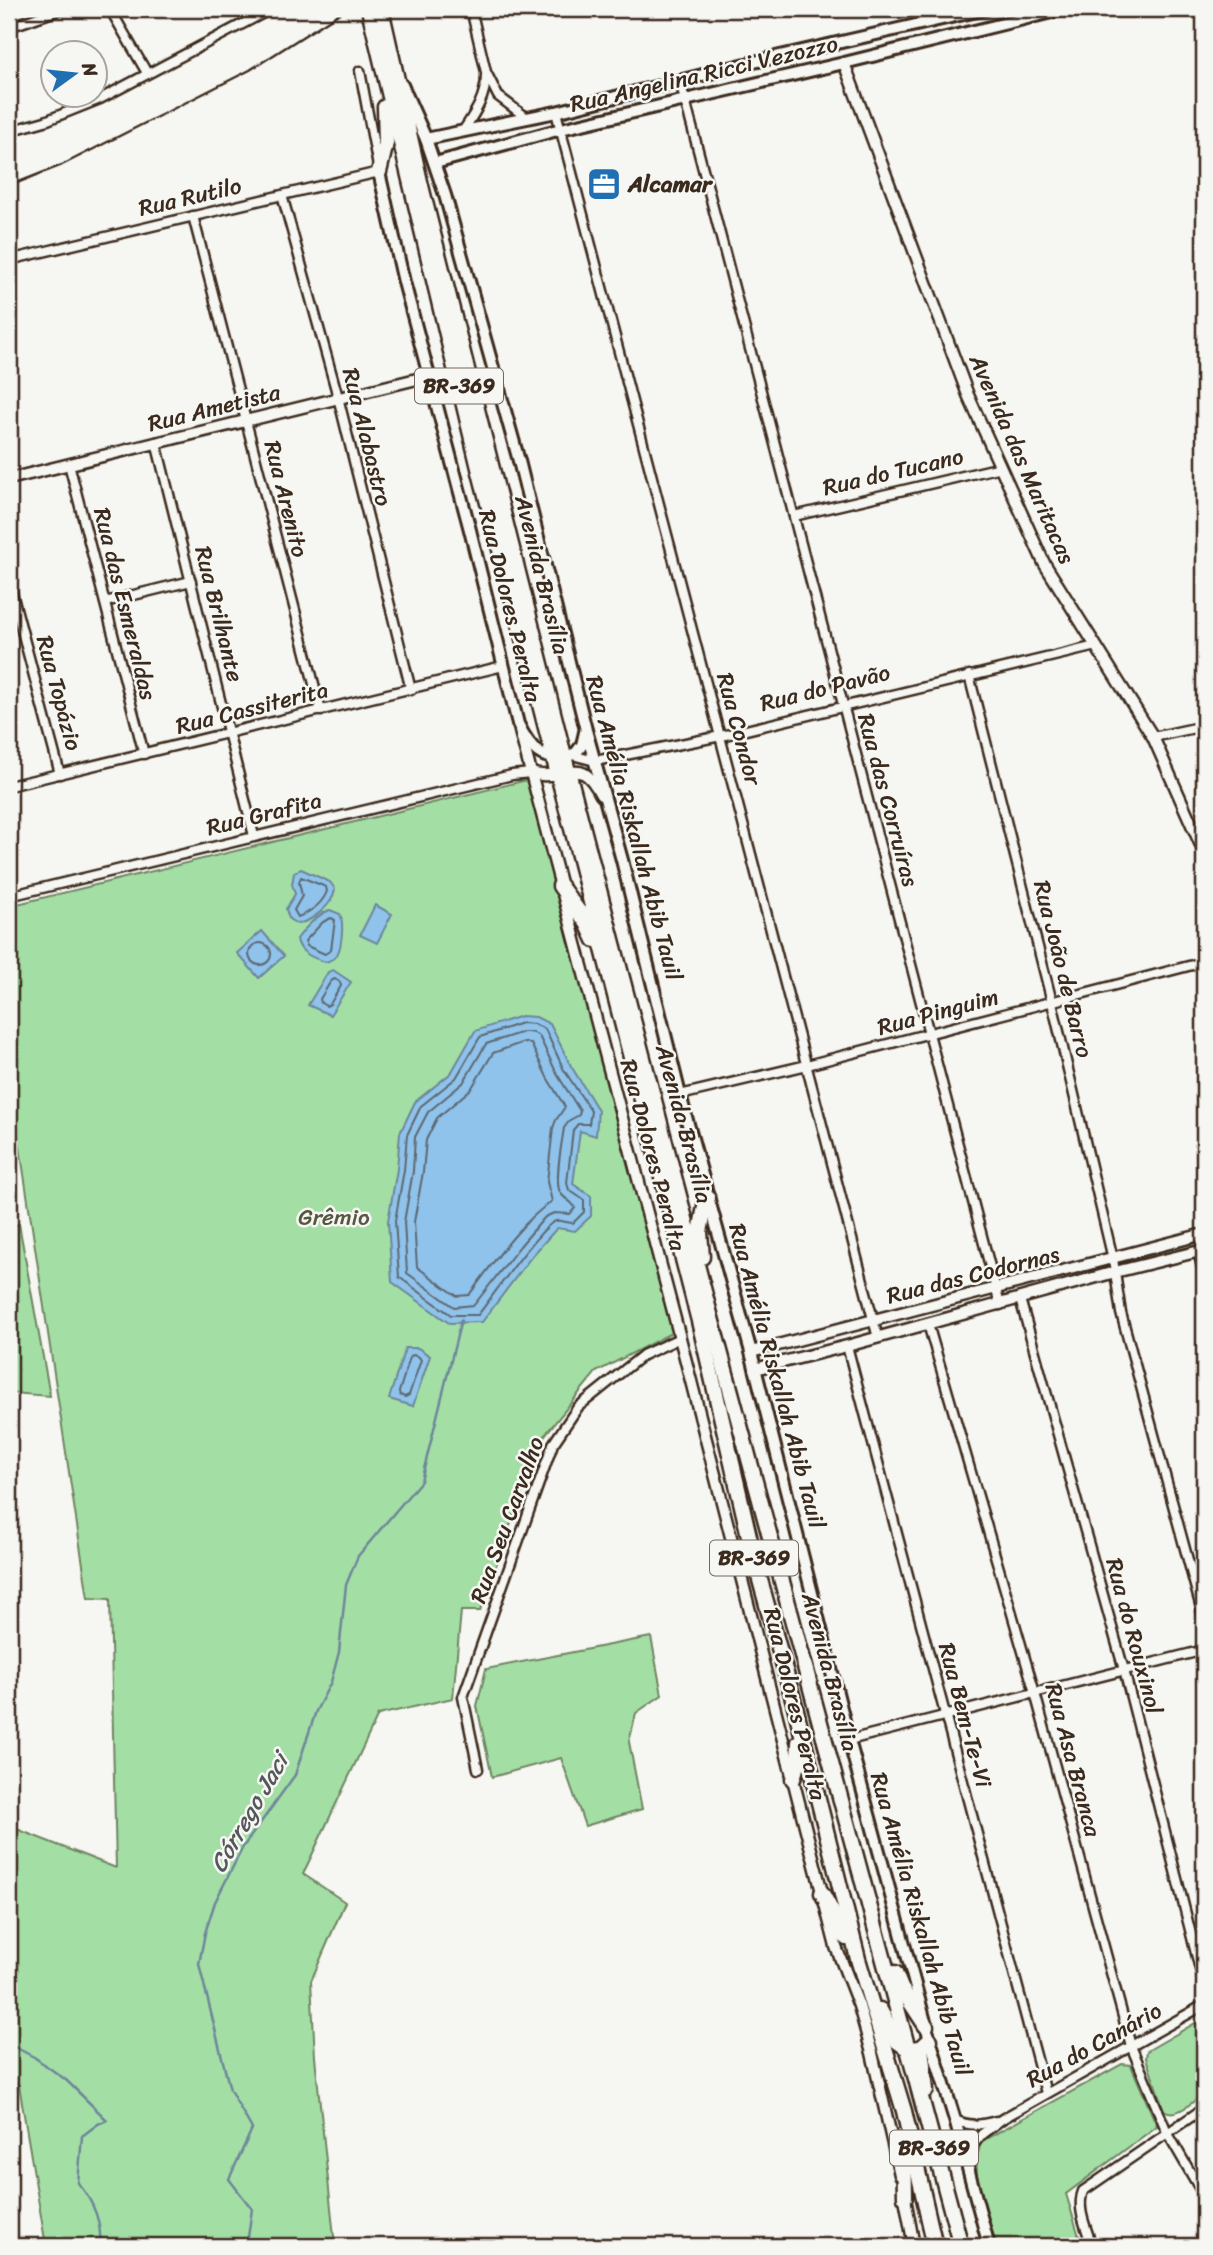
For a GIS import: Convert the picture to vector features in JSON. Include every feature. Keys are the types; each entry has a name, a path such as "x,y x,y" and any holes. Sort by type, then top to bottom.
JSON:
{"highway":[{"name":"Avenida Brasília","path":"373,10 480,472 564,756 560,773 699,1321 755,1562 795,1706 858,1959 904,2112 935,2246"},
{"path":"379,172 386,143 390,75"},
{"name":"Avenida Brasília","path":"560,773 707,1303 867,1898 921,2041 933,2144 961,2246"},
{"path":"560,886 587,923 613,984"},
{"path":"707,1196 700,1232 707,1303"},
{"path":"793,1779 799,1755 795,1706"},
{"path":"822,1893 858,1959"},
{"path":"867,1898 921,2041 897,2041 868,1988"},
{"path":"904,2112 905,2197"}],"main road":[{"name":"Rua Angelina Ricci Vezozzo","path":"426,139 556,112 986,9"},
{"name":"Rua Angelina Ricci Vezozzo","path":"435,163 561,129 1065,9"},
{"name":"Rua Amélia Riskallah Abib Tauil","path":"390,75 415,112 435,163 519,461 680,1095 751,1352 921,2041 956,2120 989,2246"},
{"name":"Rua Dolores Peralta","path":"379,172 518,724"},
{"path":"518,724 527,742 537,753 546,757 564,756 582,745 586,730"}],"street":[{"path":"9,27 62,9"},
{"path":"110,9 147,73"},
{"path":"9,131 45,121 100,99 271,9"},
{"path":"471,9 486,72 498,96 527,117"},
{"name":"Avenida das Maritacas","path":"844,63 968,395 1044,562 1153,737 1204,852"},
{"name":"Rua Dolores Peralta","path":"360,71 379,172"},
{"path":"463,131 483,97 486,72"},
{"name":"Rua das Corruíras","path":"680,81 1000,1305"},
{"name":"Rua Condor","path":"556,112 878,1338"},
{"name":"Rua Rutilo","path":"9,260 379,172"},
{"name":"Rua Alabastro","path":"282,195 338,397 411,690"},
{"name":"Rua Arenito","path":"193,216 321,711"},
{"name":"Rua Ametista","path":"9,479 429,376"},
{"name":"Rua Brilhante","path":"156,442 254,836"},
{"name":"Rua das Esmeraldas","path":"69,464 144,754"},
{"name":"Rua do Tucano","path":"794,516 1001,467"},
{"path":"105,603 191,581"},
{"name":"Rua Topázio","path":"9,582 60,774"},
{"name":"Rua do Pavão","path":"564,756 595,761 721,736 1096,646"},
{"name":"Rua Cassiterita","path":"9,786 503,666"},
{"name":"Rua João de Barro","path":"969,675 1052,1002 1113,1259 1121,1313 1204,1619"},
{"name":"Rua Dolores Peralta","path":"518,724 680,1338 836,1947 859,2006 872,2053 914,2246"},
{"path":"1153,737 1204,726"},
{"path":"530,773 583,774 590,778 607,806"},
{"name":"Rua Grafita","path":"9,895 512,775 530,773"},
{"path":"540,805 542,785 560,773"},
{"name":"Rua Pinguim","path":"680,1095 930,1034 1204,962"},
{"name":"Rua das Codornas","path":"751,1352 1204,1234"},
{"path":"1201,1250 1204,1275"},
{"name":"Rua das Codornas","path":"755,1369 1201,1250"},
{"path":"1033,1279 1037,1294"},
{"name":"Rua do Rouxinol","path":"1020,1299 1124,1670 1204,1985"},
{"name":"Rua Asa Branca","path":"928,1324 1035,1693 1131,2046 1167,2132 1204,2196"},
{"name":"Rua Seu Carvalho","path":"478,1769 463,1697 553,1444 578,1407 643,1355 680,1338"},
{"name":"Rua Bem-Te-Vi","path":"847,1346 1046,2093"},
{"path":"849,1741 1204,1650"},
{"name":"Rua do Canário","path":"1002,2119 1204,2005"},
{"path":"1093,2246 1081,2209 1081,2195 1087,2187 1204,2108"},
{"path":"956,2120 974,2126 1002,2119"},
{"path":"965,2155 982,2134 1002,2119"}],"green space":[{"name":"Grêmio","path":"527,780 675,1331 596,1372 540,1441 480,1611 461,1611 453,1698 378,1715 303,1874 345,1902 311,1981 315,2057 335,2246 48,2246 19,2085 9,2078 9,1826 116,1868 110,1599 88,1598 9,1075 9,906"},
{"path":"19,1224 50,1396 11,1393 9,1396 9,1227"},
{"path":"651,1637 662,1695 636,1713 629,1742 642,1809 585,1826 561,1758 492,1777 477,1706 486,1669"},
{"path":"1204,2018 1204,2093 1179,2111 1164,2110 1146,2058 1147,2051"},
{"path":"1122,2064 1131,2065 1157,2126 1066,2194 1082,2246 997,2246 978,2180 978,2154 982,2141"}],"water":[{"path":"301,869 330,882 335,889 330,901 321,911 309,920 297,924 289,919 286,909 295,894 292,884 294,873"},
{"path":"375,905 392,914 377,943 360,935"},
{"path":"330,910 340,914 342,936 336,956 326,962 304,951 297,939 312,922"},
{"path":"262,931 284,956 259,978 237,953"},
{"path":"333,970 351,982 330,1015 308,1005 328,972"},
{"path":"521,1016 536,1017 550,1024 571,1066 598,1110 596,1136 580,1131 573,1184 591,1196 591,1216 575,1231 557,1228 482,1322 449,1323 392,1282 388,1221 400,1133 415,1102 451,1073 475,1031"},
{"path":"405,1348 418,1348 430,1356 413,1406 389,1399"}],"waterway":[{"name":"Córrego Jaci","path":"240,2246 248,2237 252,2209 229,2179 252,2129 230,2090 199,1964 205,1933 215,1902 243,1847 295,1775 316,1711 331,1682 339,1652 346,1585 358,1556 421,1481 461,1320"},
{"path":"9,2044 34,2057 66,2080 107,2120 82,2136 78,2183 95,2212 100,2229 100,2246"}],"railway":[{"path":"9,186 62,165 250,70 346,9"}],"place":[{"name":"Alcamar","path":"604,184"}]}
